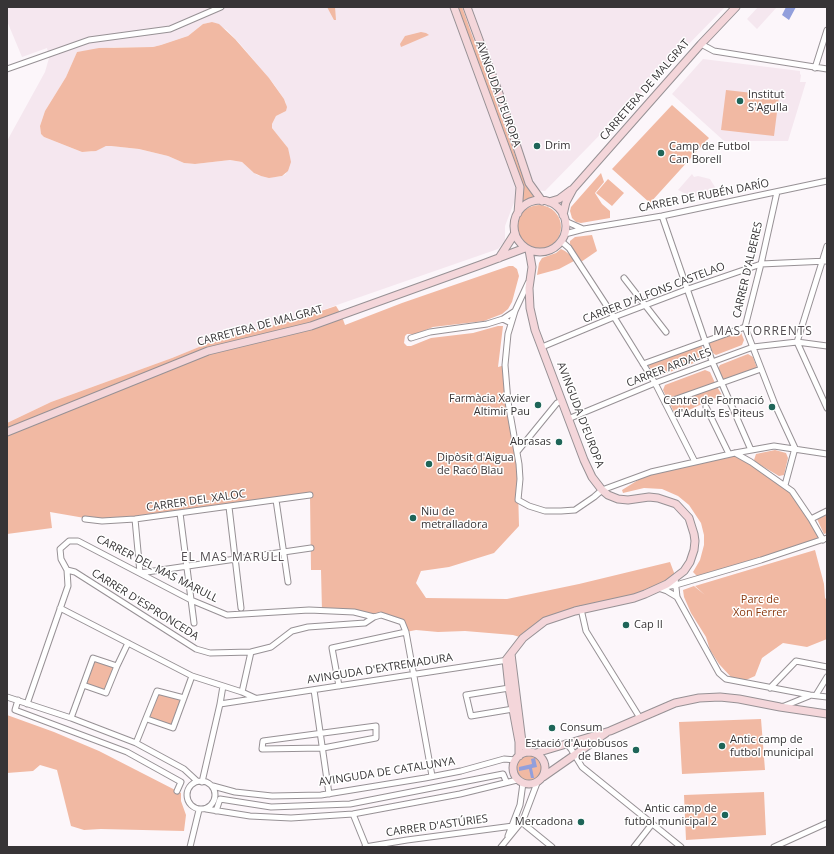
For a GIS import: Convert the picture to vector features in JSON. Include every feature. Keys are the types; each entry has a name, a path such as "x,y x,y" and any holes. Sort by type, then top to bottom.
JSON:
{"street":[{"path":"7,69 90,40 170,29 221,7"},
{"name":"AVINGUDA D'EUROPA","path":"454,7 520,187 518,213"},
{"name":"AVINGUDA D'EUROPA","path":"467,7 530,183 546,202"},
{"name":"CARRETERA DE MALGRAT","path":"546,202 559,199 573,189 701,44 736,7"},
{"path":"815,68 827,30"},
{"path":"701,44 714,51 827,69"},
{"name":"CARRER DE RUBÉN DARÍO","path":"565,234 584,229 662,216 827,181"},
{"name":"CARRETERA DE MALGRAT","path":"564,218 566,202 573,189"},
{"name":"CARRER D'ALBERES","path":"776,192 761,264 745,327 776,407 795,448"},
{"path":"564,218 565,234 561,241 553,249 543,252 527,249 518,240 515,233 514,223 518,213 528,203 546,202 557,208 564,218 584,229"},
{"path":"662,216 712,361 751,450"},
{"path":"499,258 515,233"},
{"path":"561,241 569,248 655,383 695,462"},
{"path":"827,246 825,261 797,342 827,408"},
{"name":"AVINGUDA D'EUROPA","path":"511,656 523,638 545,621 580,609 634,598 675,582 690,562 694,550 694,534 686,514 676,504 666,500 649,497 628,500 618,499 608,495 597,485 568,419 535,330 530,308 529,288 532,267 527,249"},
{"name":"CARRETERA DE MALGRAT","path":"7,432 208,351 310,326 527,249"},
{"name":"AVINGUDA D'EUROPA","path":"532,267 543,252"},
{"name":"CARRER D'ALFONS CASTELAO","path":"542,347 645,305 761,264 825,261"},
{"path":"530,278 511,323 508,334 505,365 508,402 520,479 518,500 529,506 545,511 575,510 602,490 651,472 729,454 774,446 827,454"},
{"path":"624,278 666,332"},
{"path":"410,338 430,332 487,324 503,319 515,311"},
{"path":"503,319 511,323"},
{"path":"643,364 745,327"},
{"name":"CARRER ARDALES","path":"568,419 655,383 753,347 797,342 827,346"},
{"path":"665,403 720,382 761,369"},
{"path":"517,452 557,403 562,401"},
{"path":"706,407 729,454"},
{"path":"785,485 795,448"},
{"path":"735,453 752,462 792,491 825,539 761,560 675,582 677,597 719,673 726,679 827,697"},
{"name":"CARRER DEL XALOC","path":"85,519 102,521 135,519 310,495"},
{"path":"276,500 288,582"},
{"path":"229,507 241,608"},
{"path":"811,518 827,511"},
{"path":"180,513 194,623"},
{"path":"135,519 140,573 311,548"},
{"name":"CARRER DEL MAS MARULL","path":"27,704 68,586 67,570 61,559 60,549 69,541 78,541 90,546 191,600 227,615 309,610 354,612 374,617 381,614 402,622 406,632"},
{"name":"CARRER D'ESPRONCEDA","path":"67,570 75,572 196,650 210,653 251,652 271,647 292,631 308,627 365,623 374,617"},
{"path":"658,588 677,597"},
{"name":"AVINGUDA D'EXTREMADURA","path":"60,608 192,676 257,698"},
{"path":"580,609 586,631 640,718"},
{"path":"340,686 332,648 406,632 432,776"},
{"path":"83,685 106,693 128,643"},
{"path":"242,692 251,652"},
{"path":"503,845 513,826 520,805 520,782 514,774 513,767 517,758 518,742 509,688 511,656"},
{"path":"511,656 522,742 542,758 545,764 543,777"},
{"name":"AVINGUDA D'EXTREMADURA","path":"220,704 413,675 511,656"},
{"path":"71,718 93,658 117,666"},
{"path":"770,688 796,661 827,667"},
{"path":"147,719 173,728 192,676"},
{"path":"816,695 827,677"},
{"path":"200,782 220,704 223,686"},
{"path":"509,688 466,695 471,716 513,709"},
{"path":"314,690 329,794"},
{"path":"136,743 147,719 157,691 184,698"},
{"path":"782,707 810,695"},
{"path":"7,697 71,718 136,743 184,769 200,782"},
{"path":"517,758 533,752 610,731 675,704 699,698 726,697 827,714"},
{"path":"18,700 15,710 127,752 181,782 177,790"},
{"path":"376,726 376,738 323,748 262,749 263,741 320,733 376,726"},
{"path":"503,845 523,820 536,783 610,731"},
{"path":"566,743 572,749 582,767 681,847"},
{"name":"AVINGUDA DE CATALUNYA","path":"212,786 235,792 272,796 329,794 461,771 504,759 517,758"},
{"name":"AVINGUDA DE CATALUNYA","path":"216,811 220,799 271,808 350,804 503,774 506,781"},
{"path":"206,809 212,805 215,798 215,792 212,786 206,782 200,782 189,787 187,798 189,804 195,809 206,809 250,816 291,818 353,814 520,782 532,784 536,783"},
{"path":"190,847 199,810"},
{"path":"353,814 365,847"},
{"path":"523,820 525,825 552,847"},
{"path":"774,847 827,822"},
{"path":"634,847 652,824"},
{"name":"CARRER D'ASTÚRIES","path":"365,847 513,826"}],"shaded area":[{"path":"7,7 725,7 545,191 517,189 515,200 505,226 505,241 498,249 291,321 221,338 172,358 51,402 7,423 7,141 45,72 49,58 47,48 22,57 7,21","holes":["212,22 227,30 273,83 286,103 286,111 276,116 272,124 272,128 288,148 286,174 278,177 261,176 257,175 242,162 230,160 195,164 184,163 168,156 139,149 106,146 91,152 82,152 44,137 41,134 40,126 45,111 66,77 77,52 114,47 153,47 188,36 203,24"]},
{"path":"758,7 777,7 757,29 747,19"},
{"name":"Institut S'Agulla","path":"703,59 800,71 800,82 806,82 788,141 724,141 672,94"},
{"path":"692,174 694,177 698,176 710,179 718,192 706,197 690,196 678,190"}],"green space":[{"path":"327,7 335,7 336,20 334,20"},
{"path":"457,7 462,7 526,186 534,197 522,203 522,195"},
{"path":"212,22 219,24 235,39 269,78 284,99 287,107 286,111 276,116 272,124 272,128 288,148 291,162 288,171 282,176 269,178 261,176 254,173 242,162 230,160 195,164 184,163 168,156 139,149 106,146 96,151 82,152 44,137 41,134 40,126 45,111 66,77 77,52 99,48 153,47 188,36 203,24"},
{"path":"421,32 429,35 401,47 400,44 405,36"},
{"path":"726,90 779,96 774,136 721,130"},
{"name":"Camp de Futbol Can Borell","path":"672,105 709,138 650,203 612,169"},
{"path":"601,173 604,182 595,193 602,204 610,211 610,218 581,223 576,222 572,218 570,211 571,207"},
{"path":"608,179 624,193 612,206 596,193"},
{"path":"535,205 543,205 548,206 555,211 560,218 560,236 555,243 548,248 535,249 527,246 520,239 517,231 517,223 520,215 527,208"},
{"path":"592,235 597,251 581,262 570,244 570,241 575,237"},
{"path":"561,249 570,255 574,261 559,269 537,275 539,263 542,258 556,253"},
{"path":"509,266 513,266 517,269 519,276 512,302 508,309 502,314 484,321 433,327 416,334 407,334 405,336 404,343 407,346 411,346 431,338 473,333 503,326 498,367 505,365 517,452 519,526 494,553 449,567 421,571 416,583 426,598 507,599 579,584 670,562 676,578 658,590 545,621 523,638 513,635 465,631 438,632 416,630 406,632 402,622 381,615 374,617 354,612 322,611 321,570 311,570 310,495 102,521 50,512 52,528 7,534 7,423 51,402 172,358 221,338 291,321 336,306 345,325 402,303"},
{"path":"740,330 744,340 742,345 716,355 711,352 708,342"},
{"path":"701,344 704,355 702,360 659,376 654,374 647,363"},
{"path":"748,354 753,357 757,368 722,380 717,370 720,365"},
{"path":"705,370 710,372 715,383 668,400 663,390 665,385"},
{"path":"716,385 722,395 707,402 702,402 702,404 676,416 669,402"},
{"path":"775,450 786,453 788,458 784,475 779,476 754,460 756,454"},
{"path":"735,453 785,485 823,540 699,578 693,572 700,560 704,545 704,535 701,523 689,505 678,496 662,489 644,488 623,493 622,490 651,472"},
{"path":"827,515 827,533 824,534 817,519"},
{"name":"Parc de Xon Ferrer","path":"815,550 824,584 825,598 827,600 827,639 807,647 783,643 762,658 755,676 746,680 731,677 719,664 710,650 706,637 691,613 684,597 683,590 694,586 705,595 695,586"},
{"path":"95,658 117,666 107,693 83,685"},
{"path":"157,691 184,698 173,728 147,719"},
{"path":"7,715 54,732 99,751 181,793 181,801 186,815 184,831 84,830 71,826 57,770 40,765 33,771 7,773"},
{"name":"Antic camp de futbol municipal","path":"761,719 765,770 682,774 679,722"},
{"path":"530,755 539,759 543,768 539,777 530,781 521,777 517,768 521,759"},
{"name":"Antic camp de futbol municipal 2","path":"764,792 766,835 686,840 684,795"}],"water":[{"path":"786,7 796,7 789,20 782,15"},
{"path":"535,758 537,767 532,768 534,778 531,778 529,769 519,771 519,767 532,764 531,759"}],"place":[{"name":"Institut S'Agulla","path":"740,101"},
{"name":"Drim","path":"537,146"},
{"name":"Camp de Futbol Can Borell","path":"661,153"},
{"name":"Farmàcia Xavier Altimir Pau","path":"538,405"},
{"name":"Centre de Formació d'Adults Es Piteus","path":"772,407"},
{"name":"Abrasas","path":"559,442"},
{"name":"Dipòsit d'Aigua de Racó Blau","path":"429,464"},
{"name":"Niu de metralladora","path":"413,518"},
{"name":"Cap II","path":"626,625"},
{"name":"Consum","path":"552,728"},
{"name":"Antic camp de futbol municipal","path":"722,746"},
{"name":"Estació d'Autobusos de Blanes","path":"636,750"},
{"name":"Antic camp de futbol municipal 2","path":"725,815"},
{"name":"Mercadona","path":"581,822"}],"district":[{"name":"MAS TORRENTS","path":"763,332"},
{"name":"EL MAS MARULL","path":"233,558"}]}
